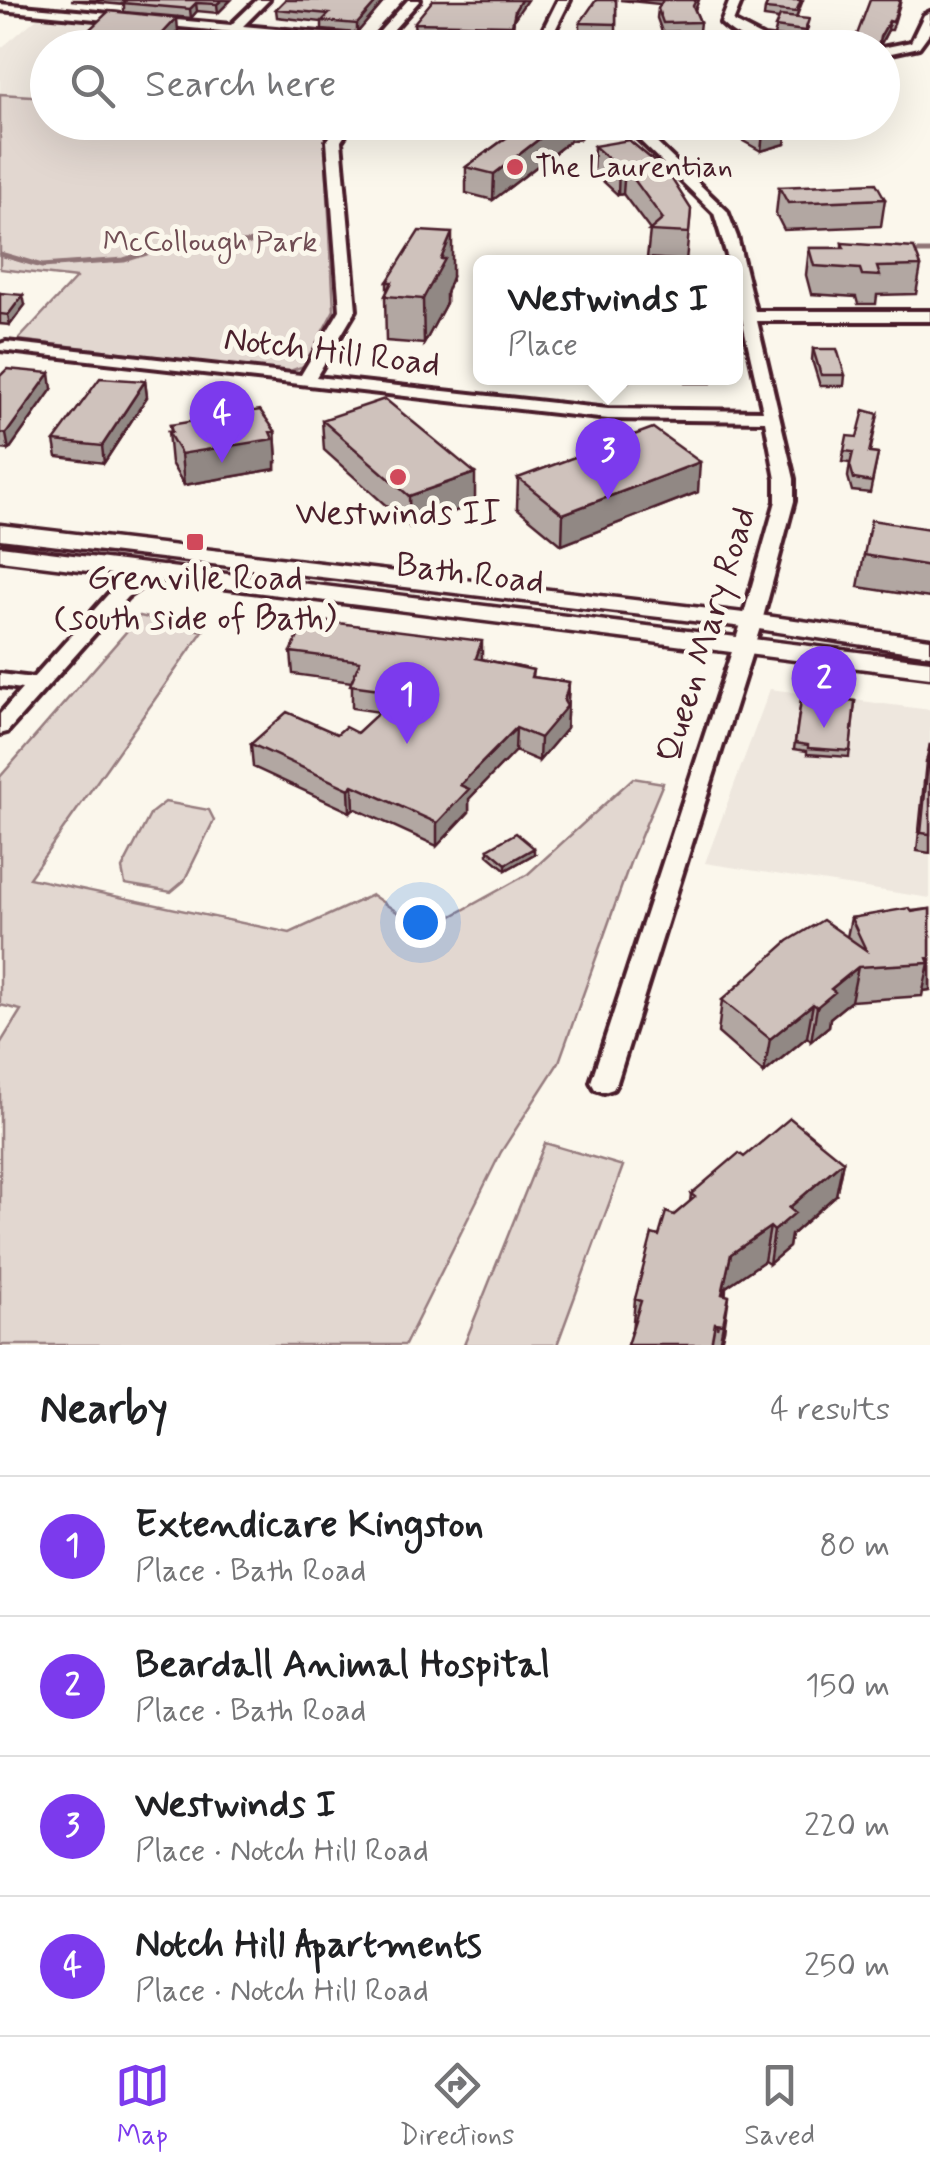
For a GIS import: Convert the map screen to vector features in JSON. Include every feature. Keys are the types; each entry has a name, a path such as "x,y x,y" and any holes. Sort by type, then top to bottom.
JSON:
{"main road":[{"name":"Bath Road","path":"0,532 749,632 930,669"},
{"name":"Bath Road","path":"0,552 749,632 930,646"}],"street":[{"path":"236,26 263,0"},
{"path":"387,30 414,0"},
{"path":"550,30 564,0"},
{"path":"733,30 727,23 736,0"},
{"path":"0,7 277,30"},
{"path":"900,47 923,39 930,15"},
{"path":"307,379 348,310 335,140"},
{"name":"Queen Mary Road","path":"646,140 720,211 734,255"},
{"name":"Queen Mary Road","path":"604,1082 749,632 784,501 784,479 772,416 743,291"},
{"path":"749,316 930,316"},
{"name":"Notch Hill Road","path":"6,347 608,414 772,416"},
{"path":"92,564 116,574 120,593"},
{"path":"0,726 120,593 137,581 165,572"},
{"path":"0,680 38,686"}],"shaded area":[{"path":"42,14 209,30 30,30 30,96 0,94 0,49"},
{"path":"770,689 930,710 930,898 705,863"}],"green space":[{"name":"McCollough Park","path":"0,94 30,96 30,140 325,140 334,310 304,366 287,372 18,340 76,278 0,269"},
{"path":"140,616 203,631 29,878 290,933 372,895 425,931 528,874 633,778 663,783 631,860 559,1062 501,1152 405,1345 0,1345 0,1044 21,1010 0,1005 0,777"},
{"path":"165,802 209,810 214,820 184,881 171,892 125,884 122,869 151,813"},
{"path":"545,1143 623,1166 557,1345 464,1345"}],"building":[{"path":"222,0 217,4 196,3 190,9 123,3"},
{"path":"285,0 378,0 357,24 322,21 329,14 276,9"},
{"path":"433,0 521,0 512,25 414,23"},
{"path":"596,0 616,0 616,24 580,23"},
{"path":"663,0 696,0 693,6 700,22 663,23 658,9"},
{"path":"769,0 801,0 796,12 765,9"},
{"path":"870,0 900,0 893,22 889,21 884,30 859,30"},
{"path":"109,11 177,18 166,30 89,30"},
{"path":"780,16 809,19 805,30 775,27"},
{"path":"503,140 538,140 494,174 466,167"},
{"path":"629,140 668,173 691,209 689,233 649,231 663,219 625,167 619,168 594,146"},
{"path":"876,183 885,199 788,203 779,187"},
{"path":"419,231 452,233 441,259 445,259 423,299 385,296 392,282 387,282"},
{"path":"842,243 914,248 921,266 877,267 880,276 862,275 860,269 814,266 809,248 844,248"},
{"path":"0,293 23,295 8,315 0,314"},
{"path":"813,349 837,349 845,375 821,375"},
{"path":"7,369 50,373 6,434 0,433 0,376"},
{"path":"100,378 145,381 102,446 54,441"},
{"path":"385,399 475,473 409,496 322,420"},
{"path":"260,410 275,431 270,432 273,439 181,454 168,432 172,432 170,425"},
{"path":"864,410 878,414 869,453 878,454 872,482 854,479 850,465 853,452 844,451 847,436 857,437"},
{"path":"653,428 700,462 563,514 518,478"},
{"path":"871,520 930,529 930,566 864,555"},
{"path":"306,619 482,641 476,658 533,670 531,677 569,682 564,701 567,706 540,738 516,728 460,785 469,789 437,823 353,785 349,789 251,744 287,712 337,734 345,727 357,733 401,692 350,685 360,661 291,652"},
{"path":"802,693 855,701 850,751 808,748 795,743"},
{"path":"930,744 930,834 921,833"},
{"path":"516,833 534,848 506,864 488,849"},
{"path":"909,908 912,912 930,909 929,963 858,967 831,989 835,992 817,1007 813,1004 770,1039 722,1000 788,941 823,920 866,950 851,918"},
{"path":"790,1118 843,1161 789,1208 795,1213 774,1231 770,1227 731,1254 722,1294 729,1296 723,1324 715,1323 711,1345 627,1345 641,1301 635,1299 652,1234 659,1236 666,1212 674,1215 695,1197 691,1194 739,1153 744,1157"}],"waterway":[{"path":"0,254 42,266 124,260 166,247 258,242 306,244"},
{"path":"911,252 930,252"}],"place":[{"name":"The Laurentian","path":"515,167"},
{"name":"Notch Hill Apartments","path":"222,463"},
{"name":"Westwinds II","path":"398,477"},
{"name":"Westwinds I","path":"608,500"},
{"name":"Grenville Road (south side of Bath)","path":"195,542"},
{"name":"Beardall Animal Hospital","path":"824,728"},
{"name":"Extendicare Kingston","path":"407,744"}]}
